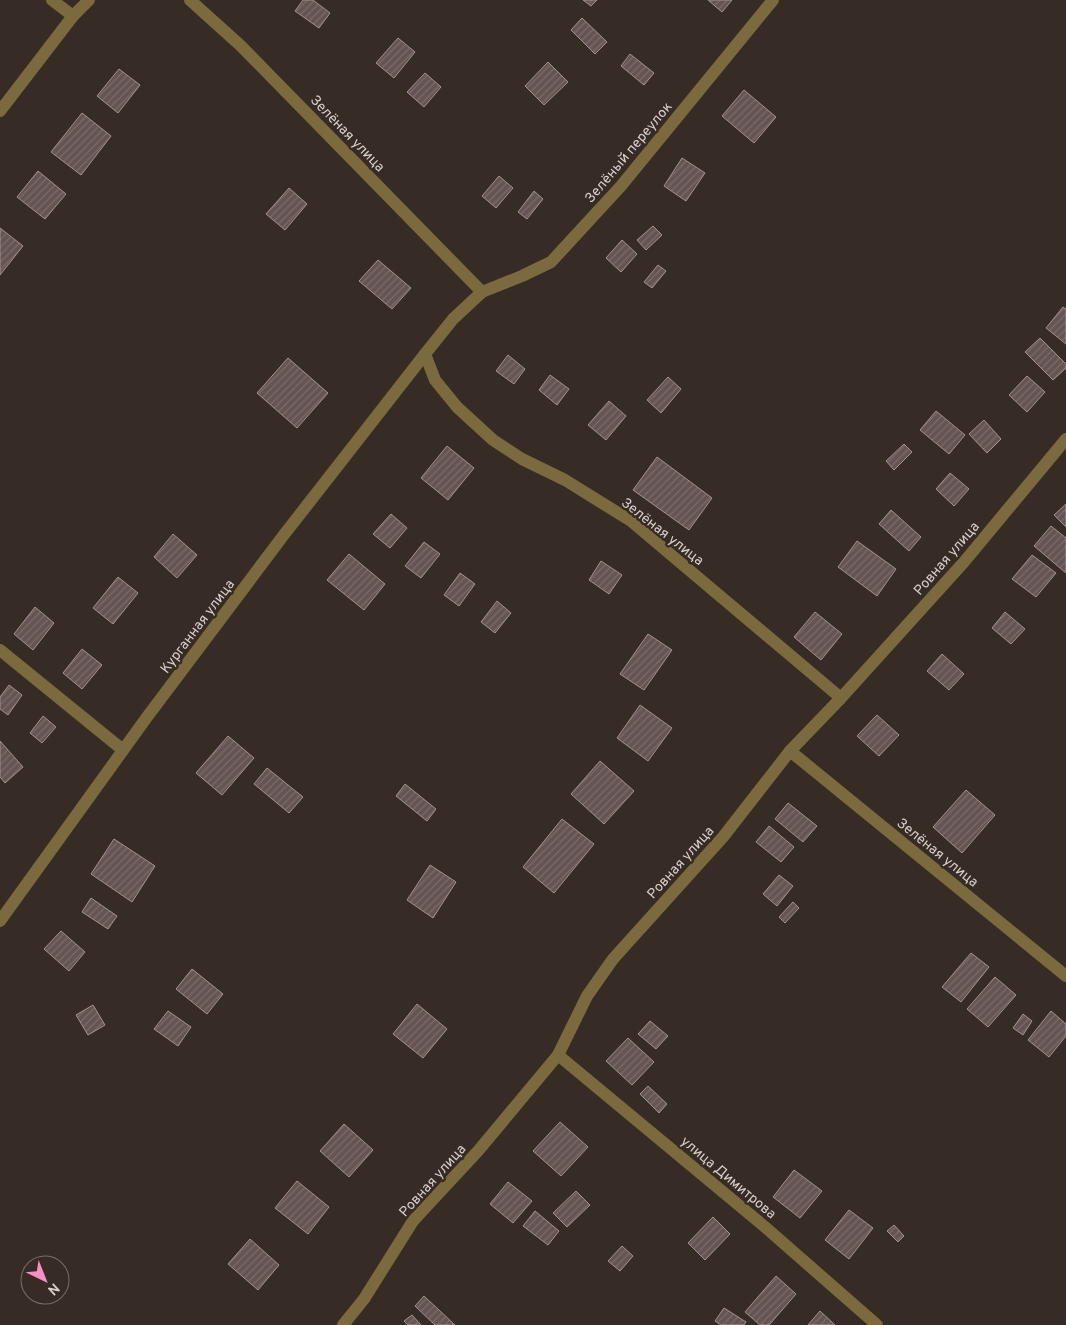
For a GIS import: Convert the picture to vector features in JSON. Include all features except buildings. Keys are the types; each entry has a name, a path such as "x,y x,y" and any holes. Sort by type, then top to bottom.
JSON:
{"street":[{"path":"52,0 73,16"},
{"path":"0,110 73,16 89,0"},
{"name":"Зелёная улица","path":"190,0 241,46 482,292"},
{"name":"Зелёный переулок","path":"482,292 551,262 621,186 773,0"},
{"name":"Курганная улица","path":"0,921 123,750 282,536 453,319 482,292"},
{"name":"Зелёная улица","path":"425,354 435,380 457,407 493,440 522,459 565,480 631,521 841,698"},
{"name":"Ровная улица","path":"344,1325 364,1299 413,1221 478,1151 558,1055 586,996 613,959 723,837 790,751 841,698 964,562 1066,439"},
{"path":"0,650 123,750"},
{"name":"Зелёная улица","path":"790,751 1066,976"},
{"name":"улица Димитрова","path":"558,1055 766,1227 877,1325"}]}
